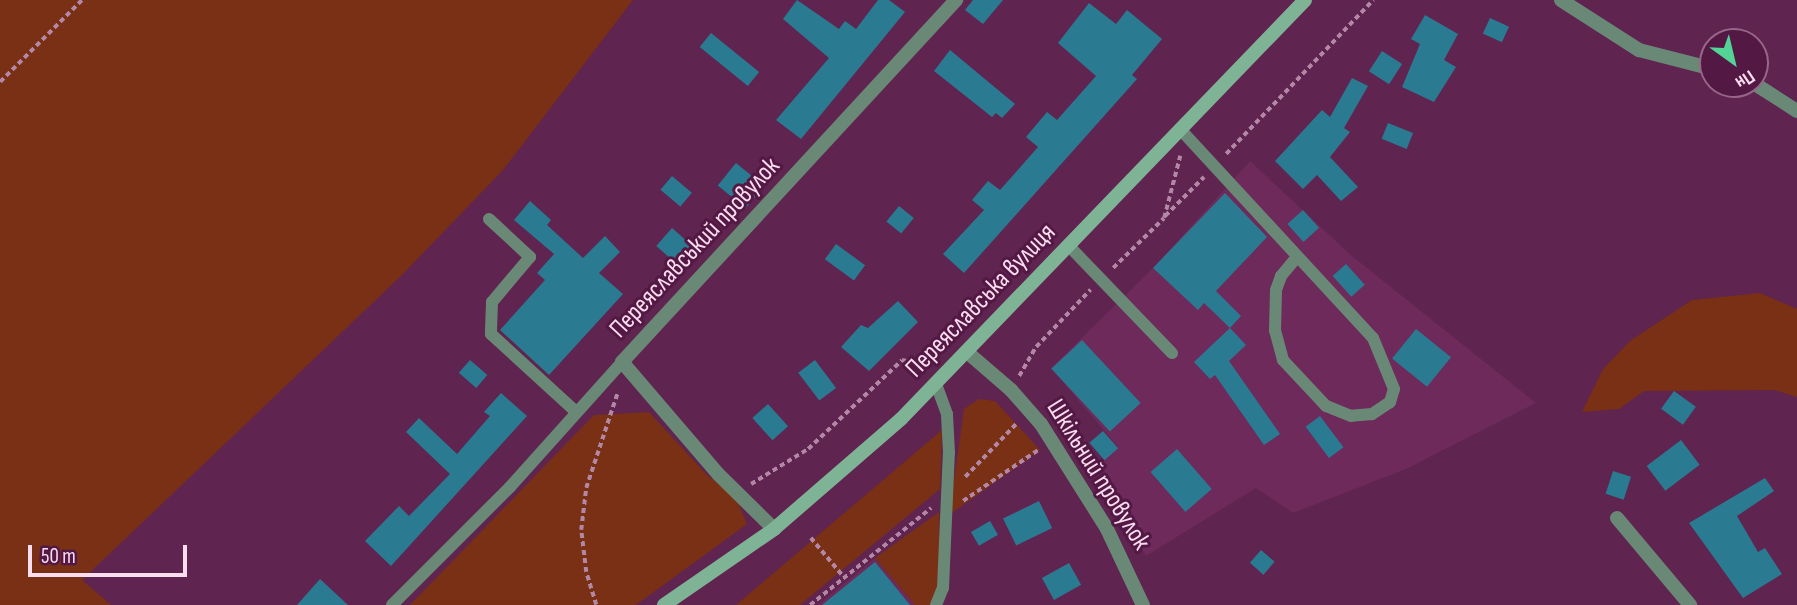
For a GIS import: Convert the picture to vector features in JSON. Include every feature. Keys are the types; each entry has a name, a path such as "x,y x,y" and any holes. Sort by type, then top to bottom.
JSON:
{"main road":[{"name":"Переяславська вулиця","path":"664,605 774,529 936,384 1305,0"}],"street":[{"name":"Переяславський провулок","path":"774,529 719,475 622,362 955,0"},
{"path":"1561,0 1639,50 1699,65"},
{"path":"1769,93 1797,111"},
{"name":"Шкільний провулок","path":"967,352 1030,410 1052,441 1107,529 1143,605"},
{"path":"1617,518 1690,605"}],"lane":[{"path":"1181,130 1367,331 1383,355 1394,393 1372,414 1351,416 1326,406 1283,360 1275,331 1276,290 1281,276 1297,257"},
{"path":"489,219 530,257 492,302 491,334 576,412"},
{"path":"1068,245 1172,354"},
{"path":"392,605 510,487 622,362"},
{"path":"936,384 947,414 943,513 944,580 936,605"}],"path":[{"path":"0,82 82,0"},
{"path":"1164,218 1373,0"},
{"path":"719,475 757,484 808,449 902,360 925,363 936,384"},
{"path":"596,605 581,530 586,488 616,401 622,362"},
{"path":"810,605 945,497 1030,410"},
{"path":"943,513 1052,441"},
{"path":"811,538 844,577"}],"shaded area":[{"path":"0,0 633,0 503,170 403,274 82,580 111,605 0,605"},
{"path":"1250,161 1352,256 1536,403 1406,469 1293,513 1256,488 1146,556 1107,487 1103,460 1118,447 1051,368 1153,268"},
{"path":"1760,293 1797,309 1797,397 1775,390 1644,391 1619,409 1582,412 1603,369 1630,341 1692,300"},
{"path":"979,399 995,401 1040,450 949,515 964,409"},
{"path":"649,412 707,475 736,498 747,524 636,605 410,605 594,415"},
{"path":"942,430 940,489 800,605 736,605"},
{"path":"939,512 939,605 915,605 875,558"},
{"path":"875,558 915,605 818,605"}],"building":[{"path":"797,0 839,29 845,21 856,29 878,0 889,0 905,12 801,139 776,120 829,58 783,19"},
{"path":"973,0 1003,0 983,24 965,10"},
{"path":"1089,3 1116,24 1127,10 1162,39 1132,75 1137,79 964,273 943,254 984,210 972,200 988,181 1000,190 1038,147 1026,137 1047,112 1057,120 1096,76 1058,43"},
{"path":"1425,15 1458,34 1444,60 1456,67 1434,102 1402,87 1420,44 1411,39"},
{"path":"1490,18 1509,27 1502,42 1483,33"},
{"path":"711,33 759,72 748,86 700,47"},
{"path":"950,50 1015,104 1002,118 996,113 992,117 934,71"},
{"path":"1382,51 1402,64 1389,84 1369,71"},
{"path":"1352,78 1368,86 1344,128 1350,132 1330,157 1358,187 1341,201 1317,175 1303,189 1275,161 1322,110 1330,117"},
{"path":"1388,123 1413,133 1407,149 1382,139"},
{"path":"736,163 764,186 746,208 718,186"},
{"path":"672,176 692,193 680,207 660,190"},
{"path":"1225,193 1267,237 1216,291 1241,316 1230,328 1204,303 1198,310 1153,268"},
{"path":"530,201 551,220 547,225 583,258 605,236 620,252 599,273 623,294 549,375 500,330 545,280 537,273 554,254 514,220"},
{"path":"899,206 914,218 901,234 886,222"},
{"path":"1303,210 1319,228 1303,242 1287,224"},
{"path":"672,228 697,250 681,268 656,246"},
{"path":"836,244 865,265 854,281 825,259"},
{"path":"1346,264 1365,285 1351,297 1333,276"},
{"path":"898,301 918,322 869,371 841,347 861,325 868,328"},
{"path":"1230,328 1246,345 1229,361 1280,434 1264,445 1215,375 1210,379 1194,362"},
{"path":"1416,329 1451,357 1427,387 1392,359"},
{"path":"1082,340 1141,403 1110,432 1051,369"},
{"path":"470,360 487,375 476,388 459,373"},
{"path":"815,360 836,388 819,401 798,373"},
{"path":"1674,391 1696,407 1683,425 1661,409"},
{"path":"501,393 527,416 391,566 365,541 399,506 409,516 450,474 406,432 419,418 457,454 490,416 484,412"},
{"path":"768,404 788,426 772,440 752,418"},
{"path":"1320,416 1343,447 1329,458 1306,427"},
{"path":"1103,431 1118,448 1105,460 1089,443"},
{"path":"1681,440 1700,465 1665,491 1647,466"},
{"path":"1177,449 1212,489 1185,512 1151,472"},
{"path":"1613,471 1631,477 1624,500 1606,494"},
{"path":"1765,478 1774,491 1737,516 1758,552 1765,548 1782,574 1743,598 1689,523"},
{"path":"1039,501 1052,528 1016,545 1003,519"},
{"path":"990,521 998,535 979,546 971,532"},
{"path":"1261,550 1275,562 1263,575 1250,563"},
{"path":"875,562 910,605 822,605"},
{"path":"1069,563 1081,585 1054,600 1042,578"},
{"path":"320,579 348,605 297,605"}]}
